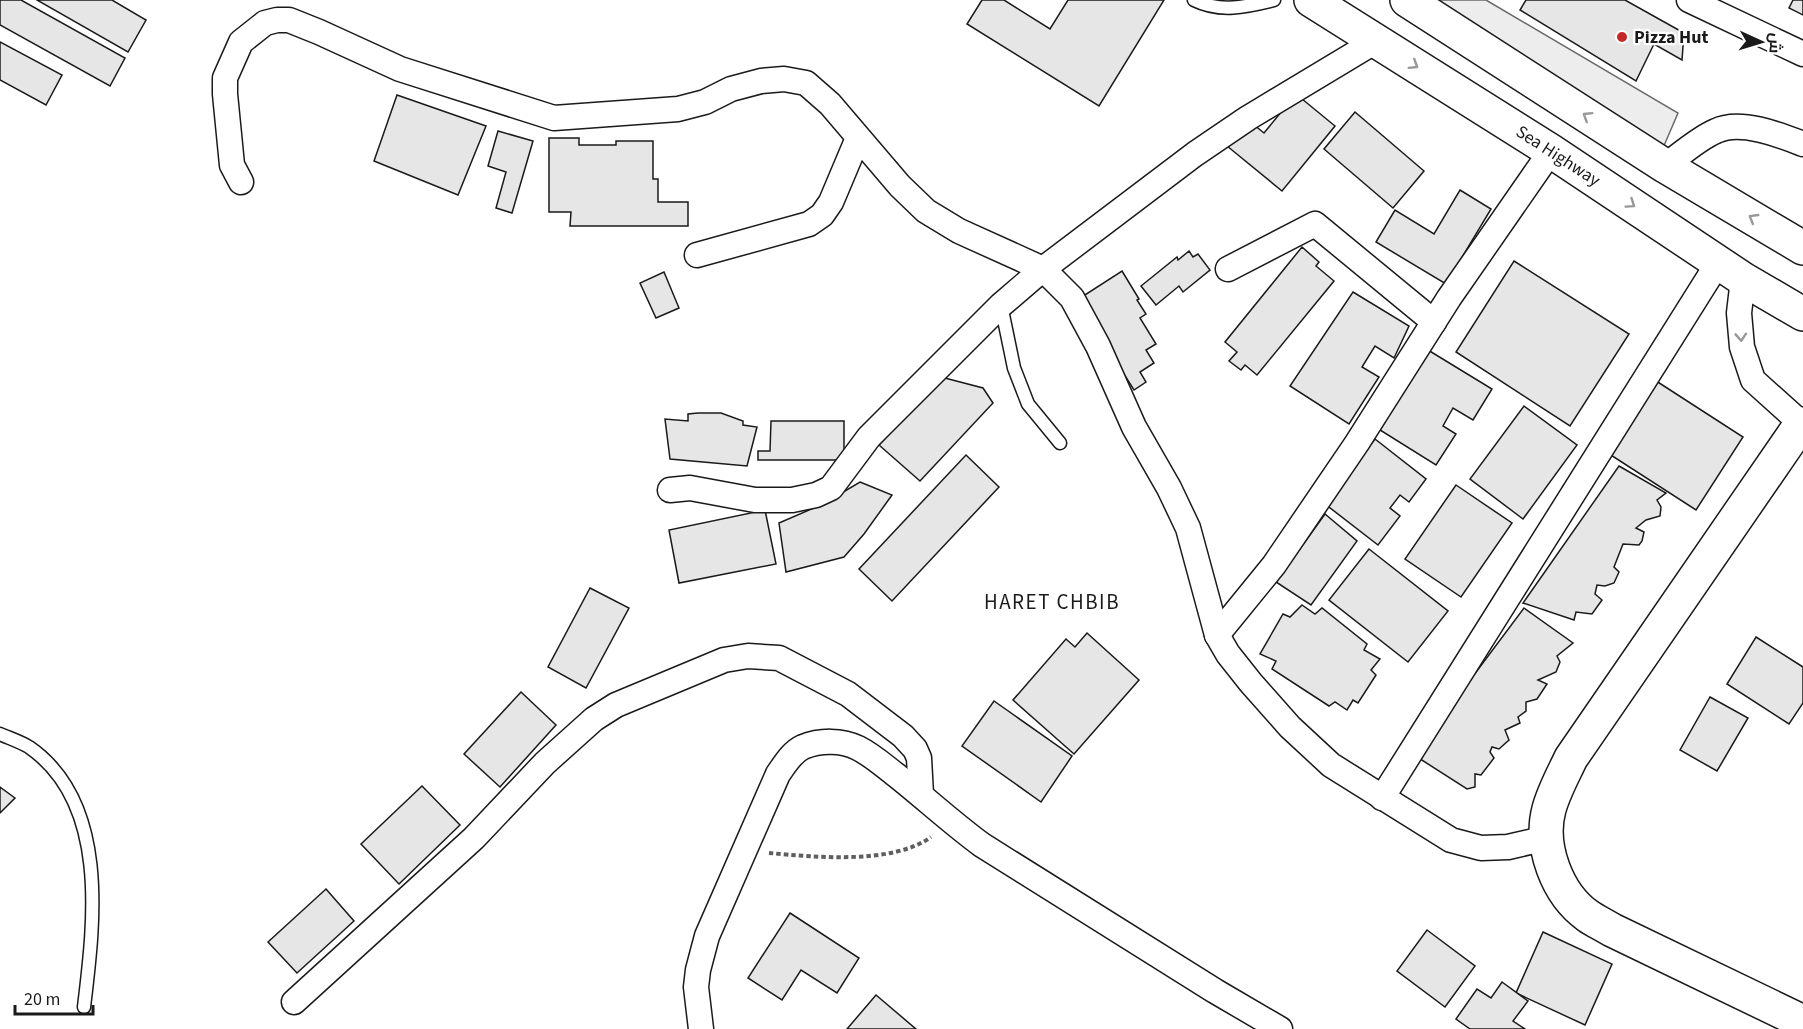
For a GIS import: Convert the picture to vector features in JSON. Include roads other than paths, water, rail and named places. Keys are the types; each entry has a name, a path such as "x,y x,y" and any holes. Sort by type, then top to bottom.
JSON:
{"main road":[{"name":"Sea Highway","path":"1311,0 1551,151 1731,271 1803,314"},
{"path":"1407,0 1665,166 1803,248"},
{"path":"1802,425 1570,758 1549,811 1547,838 1552,867 1566,894 1586,915 1612,930 1803,1022"}],"street":[{"path":"1689,0 1803,54"},
{"path":"241,182 232,165 225,78 241,42 265,24 277,20 289,20 301,24 400,69 554,118 678,109 705,102 731,89 761,81 784,79 806,83 830,104 900,186 926,211 959,231 1043,269 1072,298 1083,315 1116,383 1134,427 1169,488 1188,528 1217,635 1228,654 1251,683 1290,727 1331,765 1451,840 1481,848 1508,847 1547,838"},
{"path":"670,490 690,488 755,500 792,500 816,495 831,488 869,437 1001,304 1043,269 1195,154 1248,118 1376,41"},
{"path":"1665,166 1717,130 1723,129 1750,128 1778,134 1803,144"},
{"path":"697,255 809,224 822,215 831,201 858,138"},
{"path":"1217,635 1274,565 1357,443 1434,322 1551,151"},
{"path":"1228,269 1315,224 1434,322"},
{"path":"1731,271 1739,313 1742,347 1753,380 1802,425"},
{"path":"1382,798 1731,271"},
{"path":"294,1002 474,838 545,763 594,719 616,705 724,660 748,656 779,658 848,694 903,735 915,749 919,758 921,795"},
{"path":"701,1029 696,987 707,936 778,774 793,754 803,747 835,742 857,747 921,795 952,823 1059,894 1280,1029"}],"lane":[{"path":"1194,0 1209,7 1232,8 1274,0"},
{"path":"1001,304 1014,368 1028,404 1060,443"},
{"path":"0,734 28,747 62,780 74,804 88,843 94,923 84,1007"}],"place":[{"name":"Pizza Hut","path":"1622,37"}],"district":[{"name":"HARET CHBIB","path":"1052,602"}]}
